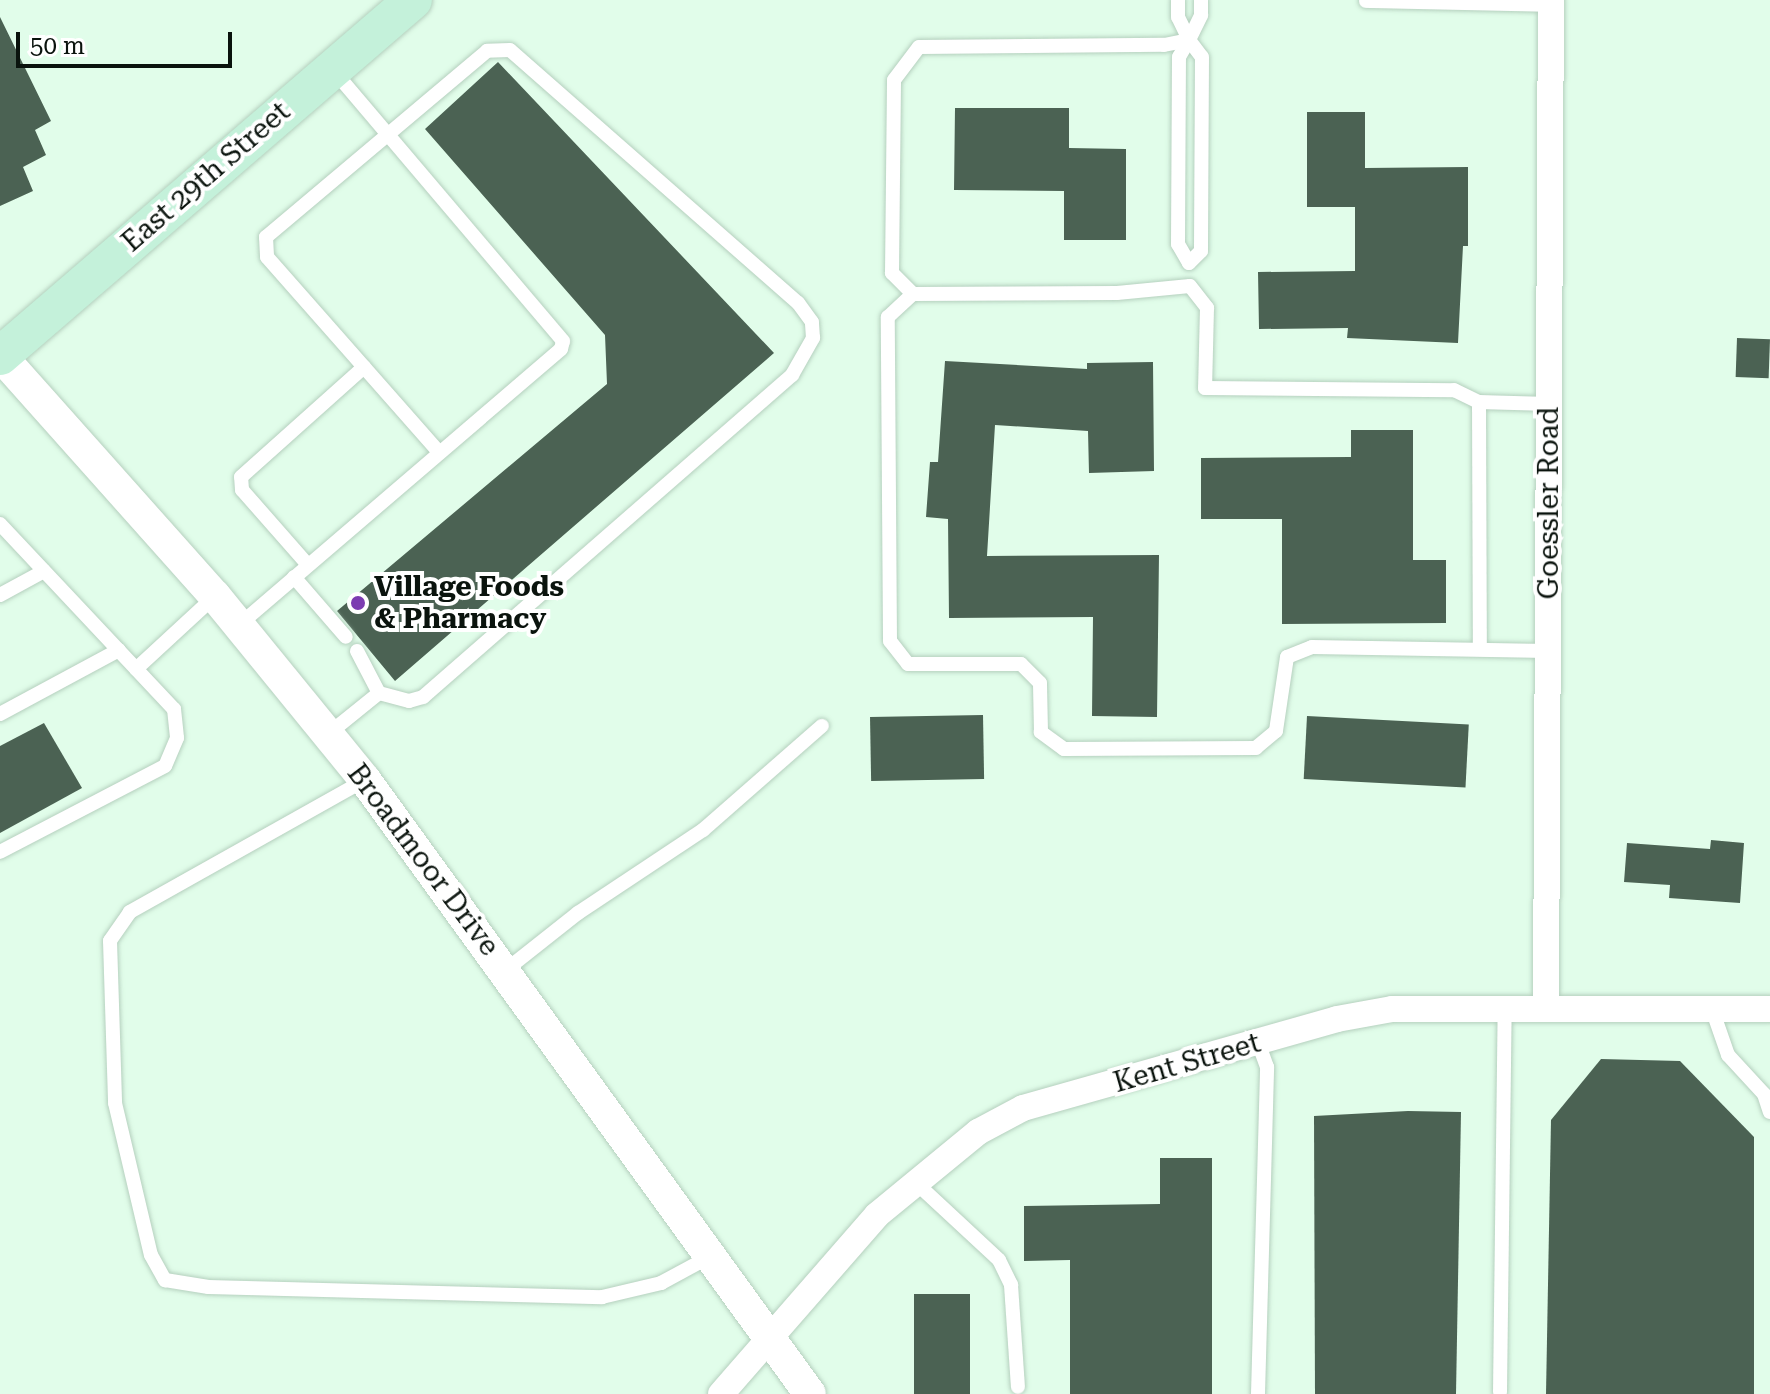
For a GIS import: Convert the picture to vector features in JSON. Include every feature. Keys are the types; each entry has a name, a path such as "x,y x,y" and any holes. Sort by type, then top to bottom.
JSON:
{"main road":[{"name":"East 29th Street","path":"0,356 413,0"}],"street":[{"name":"Goessler Road","path":"1546,1006 1551,2"},
{"name":"Broadmoor Drive","path":"0,356 215,596 365,780 506,970 810,1394"},
{"name":"Kent Street","path":"721,1394 914,1181 978,1132 1023,1108 1258,1042 1392,1009 1546,1006 1770,1009"}],"lane":[{"path":"1178,0 1178,17 1189,40 1202,57 1201,251 1189,263"},
{"path":"1201,0 1201,15 1179,57 1178,244 1189,263 1190,286 1207,308 1205,388 1454,390 1479,402 1549,404"},
{"path":"1366,1 1551,2"},
{"path":"913,294 892,273 894,80 919,47 1164,45 1189,40"},
{"path":"357,651 379,693 409,701 423,697 792,375 813,338 812,322 798,303 510,50 487,51 266,237 264,248 439,452"},
{"path":"239,626 561,349 563,341 332,69"},
{"path":"1190,286 1117,293 913,294 888,317 890,641 908,664 1021,664 1040,683 1041,732 1064,749 1256,748 1276,731 1287,657 1312,647 1548,651"},
{"path":"308,565 242,490 241,477 364,367"},
{"path":"1479,402 1480,649"},
{"path":"0,524 174,709 177,738 165,766 0,852"},
{"path":"0,595 44,571"},
{"path":"294,577 346,637"},
{"path":"136,669 215,596"},
{"path":"0,714 119,650"},
{"path":"327,735 379,693"},
{"path":"506,970 578,913 703,830 822,726"},
{"path":"365,780 130,912 110,941 115,1103 151,1255 165,1280 208,1287 602,1297 661,1283 711,1255"},
{"path":"1500,1392 1505,1006"},
{"path":"1712,1009 1728,1055 1764,1094 1770,1112"},
{"path":"1258,1042 1267,1067 1258,1394"},
{"path":"914,1181 999,1260 1011,1285 1018,1387"}],"building":[{"path":"0,17 51,121 35,130 46,155 23,167 33,191 0,206"},
{"path":"498,62 774,353 395,681 337,611 607,384 605,335 425,129"},
{"path":"955,108 1069,108 1069,148 1126,149 1126,240 1064,240 1064,191 954,190"},
{"path":"1307,112 1365,112 1365,168 1468,167 1468,246 1463,246 1458,343 1347,338 1348,328 1259,329 1258,272 1355,271 1355,207 1307,207"},
{"path":"1737,338 1770,339 1769,378 1736,377"},
{"path":"945,361 1087,369 1087,363 1153,362 1154,471 1089,473 1088,431 995,425 987,556 1159,555 1157,717 1092,716 1093,617 949,618 948,519 926,517 930,462 938,462"},
{"path":"1351,430 1413,430 1413,560 1446,560 1446,623 1282,624 1282,519 1201,519 1201,458 1351,457"},
{"path":"983,715 984,779 871,781 870,717"},
{"path":"1307,716 1469,724 1465,787 1304,779"},
{"path":"44,723 82,788 0,833 0,746"},
{"path":"1711,840 1744,843 1740,903 1669,898 1670,885 1624,882 1627,843 1710,849"},
{"path":"1601,1059 1680,1061 1754,1137 1754,1394 1546,1394 1551,1120"},
{"path":"1408,1111 1461,1112 1456,1394 1315,1394 1314,1116"},
{"path":"1160,1158 1212,1158 1212,1394 1070,1394 1070,1260 1024,1261 1024,1206 1160,1204"},
{"path":"914,1294 970,1294 970,1394 914,1394"}],"place":[{"name":"Village Foods & Pharmacy","path":"358,603"}]}
